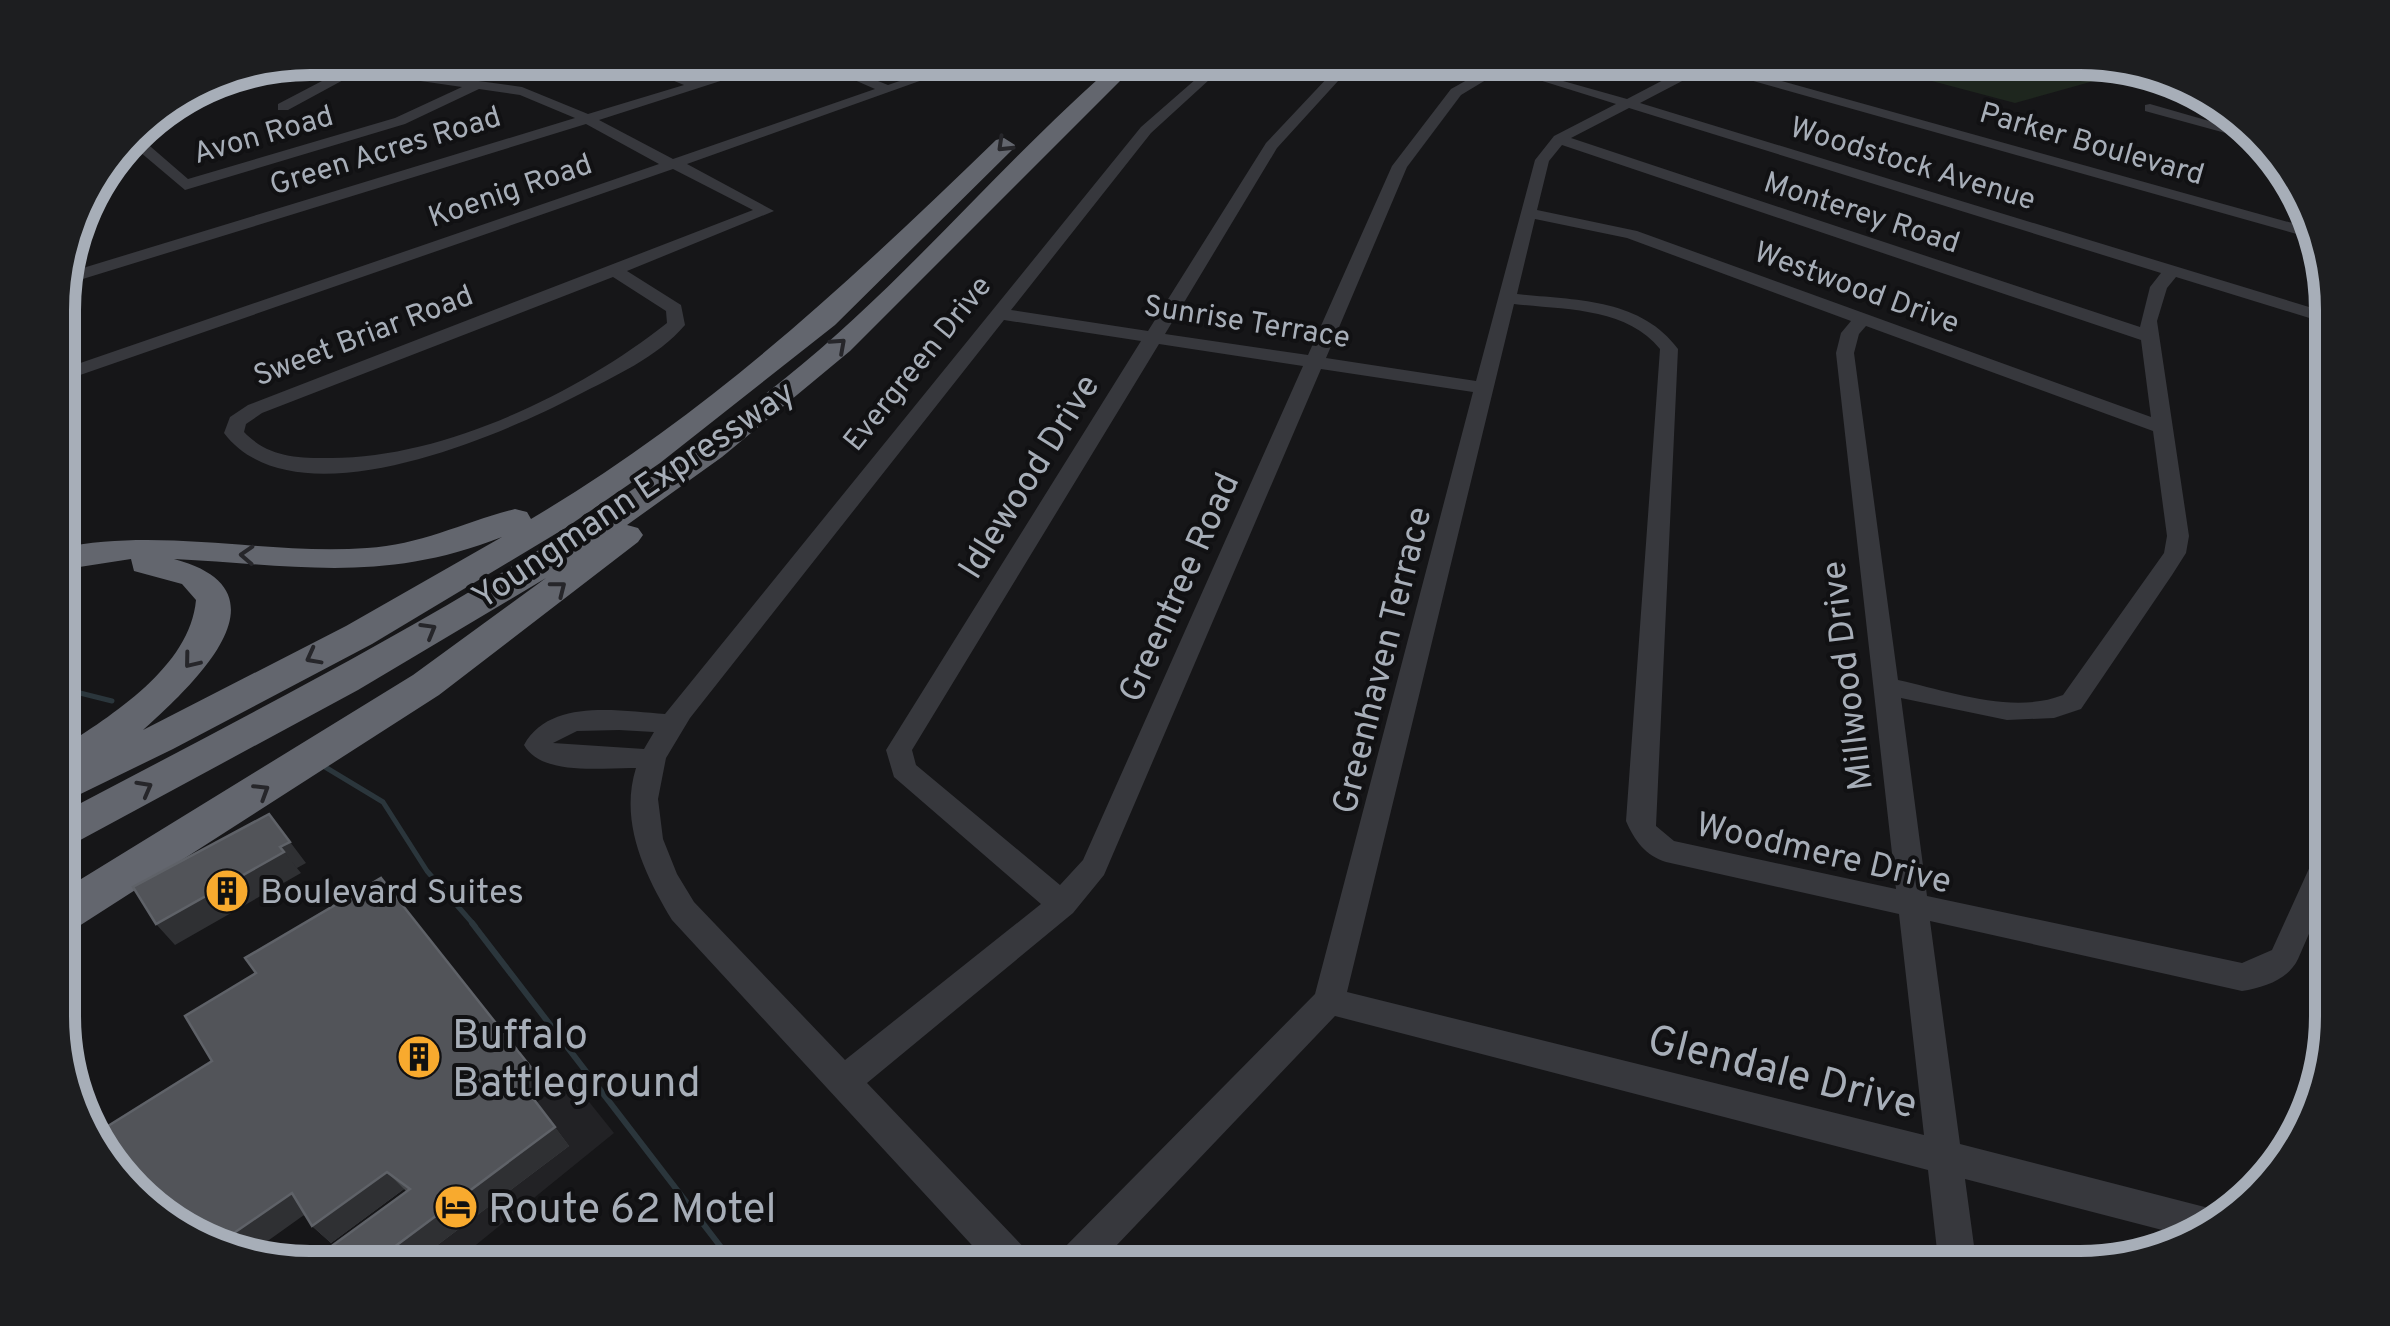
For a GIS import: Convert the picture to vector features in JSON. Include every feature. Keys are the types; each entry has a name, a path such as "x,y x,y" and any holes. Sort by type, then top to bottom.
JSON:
{"highway":[{"path":"1043,107 1082,75"},
{"name":"Youngmann Expressway","path":"75,825 536,568 920,269 1073,108 1113,75"},
{"name":"Youngmann Expressway","path":"75,780 162,738 455,578 786,372 826,318 1014,134"},
{"path":"76,556 122,548 345,560 441,547 524,515 786,372"},
{"path":"75,905 470,655 619,541 786,372"},
{"path":"75,758 166,691 201,650 216,610 202,582 176,568 120,562 76,569"}],"street":[{"path":"282,107 344,75"},
{"path":"391,75 479,84 541,97 766,212 760,214"},
{"path":"669,75 693,84"},
{"name":"Green Acres Road","path":"79,270 725,75"},
{"path":"850,75 886,90"},
{"name":"Koenig Road","path":"76,370 929,75"},
{"name":"Evergreen Drive","path":"1002,1251 683,911 665,884 647,826 652,759 673,724 1146,130 1208,75"},
{"name":"Idlewood Drive","path":"1062,904 904,770 899,750 1271,146 1337,75"},
{"name":"Greentree Road","path":"843,1082 1062,904 1094,868 1400,166 1456,92 1485,75"},
{"name":"Woodstock Avenue","path":"1534,75 2315,315"},
{"path":"1559,140 1673,75"},
{"name":"Parker Boulevard","path":"1749,75 2300,230"},
{"name":"Avon Road","path":"142,146 185,185 400,121 479,84"},
{"path":"2150,108 2235,133"},
{"name":"Greenhaven Terrace","path":"1330,1001 1542,160 1559,140"},
{"name":"Monterey Road","path":"1559,140 2148,336"},
{"name":"Westwood Drive","path":"1528,213 1631,234 2162,428"},
{"path":"760,214 786,227"},
{"name":"Sweet Briar Road","path":"614,270 675,309 676,325 587,383 443,446 381,462 276,460 255,453 234,432 237,421 255,409 614,270 760,214"},
{"path":"1885,686 2029,712 2048,712 2072,702 2175,554 2178,536 2148,336 2150,307 2172,271"},
{"name":"Woodmere Drive","path":"1508,298 1624,317 1650,329 1669,349 1640,821 1645,832 1680,857 2242,977 2260,974 2282,959 2315,886"},
{"name":"Sunrise Terrace","path":"999,314 1485,388"},
{"name":"Millwood Drive","path":"1863,319 1850,333 1845,353 1956,1250"},
{"path":"652,759 550,756 538,746 546,730 566,722 673,724"},
{"path":"1087,1251 1330,1001"},
{"name":"Glendale Drive","path":"1330,1001 2194,1221"}],"shaded area":[{"path":"1909,75 2108,77 2015,103"},
{"path":"570,1078 614,1133 472,1251 333,1251"}],"building":[{"path":"269,814 290,842 280,847 284,852 156,924 133,887"},
{"path":"381,878 533,1070 519,1080 555,1127 389,1251 325,1251 410,1189 387,1172 312,1226 292,1193 229,1236 206,1227 155,1193 133,1171 104,1128 212,1061 185,1016 256,973 245,958"}],"waterway":[{"path":"75,692 112,701"},
{"path":"325,767 383,802 427,871 475,926"},
{"path":"472,923 724,1251"}],"place":[{"name":"Boulevard Suites","path":"227,891"},
{"name":"Buffalo Battleground","path":"419,1057"},
{"name":"Route 62 Motel","path":"456,1207"}]}
